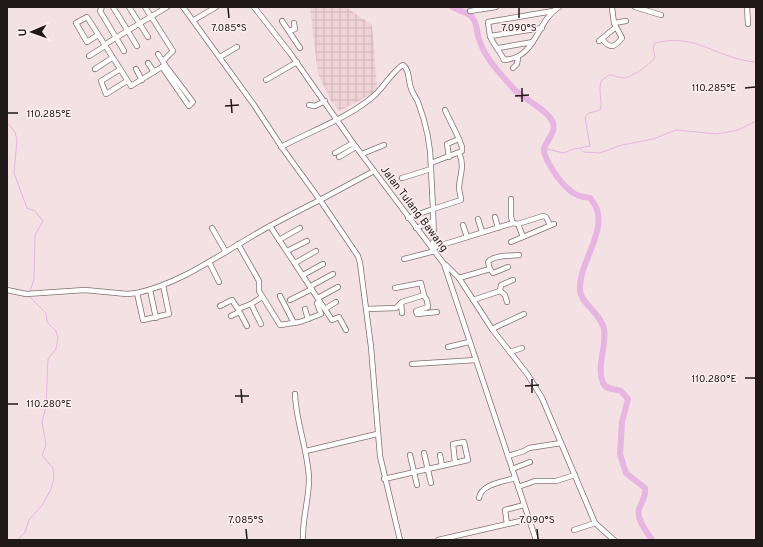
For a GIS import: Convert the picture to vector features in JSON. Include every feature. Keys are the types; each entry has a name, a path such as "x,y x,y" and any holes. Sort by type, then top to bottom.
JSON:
{"street":[{"path":"102,7 100,11 124,51"},
{"path":"113,7 137,46"},
{"path":"130,7 148,37"},
{"path":"98,35 85,44 76,23 87,17 130,86 142,80 163,65 173,51 145,7"},
{"path":"89,56 167,7"},
{"path":"183,7 254,104 281,147 320,200 358,256 367,310 371,347 377,434 384,479 400,540"},
{"path":"194,20 216,7"},
{"name":"Jalan Tulang Bawang","path":"254,7 297,62 408,218 444,264 536,540"},
{"path":"470,11 496,7"},
{"path":"513,68 517,64 518,58 533,42 553,11 559,7"},
{"path":"606,7 615,7"},
{"path":"635,7 661,15"},
{"path":"747,7 748,24"},
{"path":"612,8 615,25 623,36 616,46 608,47 600,40 615,25 626,21"},
{"path":"518,58 504,60 498,48 493,44 488,22 553,11"},
{"path":"282,21 300,48"},
{"path":"289,31 295,29 294,23"},
{"path":"490,36 542,28"},
{"path":"498,48 533,42"},
{"path":"220,57 237,47"},
{"path":"158,54 163,65 189,106 193,102 163,65"},
{"path":"95,69 112,58"},
{"path":"266,80 297,62"},
{"path":"148,63 154,72"},
{"path":"281,147 337,119 375,94 398,67 403,66 406,69 410,86 418,104 432,152 433,249"},
{"path":"136,69 142,80"},
{"path":"119,70 101,81 106,94 127,81"},
{"path":"309,105 315,106 325,101"},
{"path":"408,218 460,200 459,188 463,168 459,153 462,150 459,139 445,110"},
{"path":"449,156 447,144 459,139"},
{"path":"335,153 355,145"},
{"path":"339,157 355,145"},
{"path":"362,154 384,145"},
{"path":"431,163 459,153"},
{"path":"402,178 431,169"},
{"path":"7,290 29,294 91,290 127,294 150,290 209,262 270,226 374,171"},
{"path":"511,199 510,215 523,237"},
{"path":"404,259 482,232 543,216 546,217 552,224 511,242"},
{"path":"495,217 498,228"},
{"path":"478,218 482,232"},
{"path":"416,228 433,220"},
{"path":"463,225 467,237"},
{"path":"238,244 259,281 258,289 262,297 280,324 294,323 321,314 312,288 270,226"},
{"path":"212,228 226,252"},
{"path":"279,240 300,228"},
{"path":"287,251 308,241"},
{"path":"295,263 316,251"},
{"path":"508,268 493,273 488,262 503,256 519,255"},
{"path":"209,262 219,282"},
{"path":"303,275 322,264"},
{"path":"444,264 459,278 492,329 542,398 594,523 614,540"},
{"path":"459,278 490,269"},
{"path":"290,300 333,274"},
{"path":"500,291 501,285 513,280"},
{"path":"395,288 421,283 429,310 437,312"},
{"path":"137,293 142,319 144,321 169,314 163,285"},
{"path":"317,300 338,287"},
{"path":"150,290 156,318"},
{"path":"473,300 500,291"},
{"path":"500,291 504,295 507,302"},
{"path":"280,296 294,323"},
{"path":"367,310 396,308 401,303 424,296"},
{"path":"231,316 262,297"},
{"path":"220,306 232,300 247,326"},
{"path":"317,300 332,320 340,318 346,330"},
{"path":"325,309 336,302"},
{"path":"401,303 402,313"},
{"path":"251,304 261,324"},
{"path":"305,309 308,319"},
{"path":"492,329 524,314"},
{"path":"448,347 469,342"},
{"path":"510,352 522,348"},
{"path":"412,364 476,360"},
{"path":"295,394 296,414 306,451 309,479 302,524 303,540"},
{"path":"306,451 377,434"},
{"path":"384,479 455,462 469,461 465,442 455,443 452,446 455,462"},
{"path":"508,456 524,451 528,448 561,443"},
{"path":"424,453 431,483"},
{"path":"410,455 417,485"},
{"path":"440,455 442,466"},
{"path":"512,469 530,462"},
{"path":"518,487 535,481 556,481 575,475"},
{"path":"479,498 482,490 487,487 515,478"},
{"path":"506,524 505,510 524,505"},
{"path":"438,540 528,518"},
{"path":"574,530 594,523"}],"shaded area":[{"path":"310,7 346,7 372,25 377,87 374,93 339,111 330,99 318,74"}],"waterway":[{"path":"452,7 471,16 476,24 481,46 502,76 516,91 541,109 550,118 554,127 544,148 550,165 558,178 568,189 576,195 590,198 597,209 599,220 597,232 584,268 580,291 584,300 599,318 604,329 605,336 601,363 601,377 603,383 608,388 621,391 628,399 622,422 620,454 626,473 645,488 638,513 642,525 652,540"},
{"path":"544,148 563,153 590,146 585,117 589,113 600,110 601,81 609,75 625,78 642,69 655,57 653,48 655,43 683,41 730,57 756,62"},
{"path":"580,149 584,152 600,153 622,145 653,139 676,130 717,134 738,130 756,121"},
{"path":"7,122 15,132 17,140 14,173 27,208 35,211 43,221 35,235 34,279 30,291"},
{"path":"18,540 25,532 29,520 43,504 51,489 54,478 53,468 42,455 46,445 42,422 46,407 48,359 56,349 58,338 56,331 47,322 46,313 29,296"}]}
